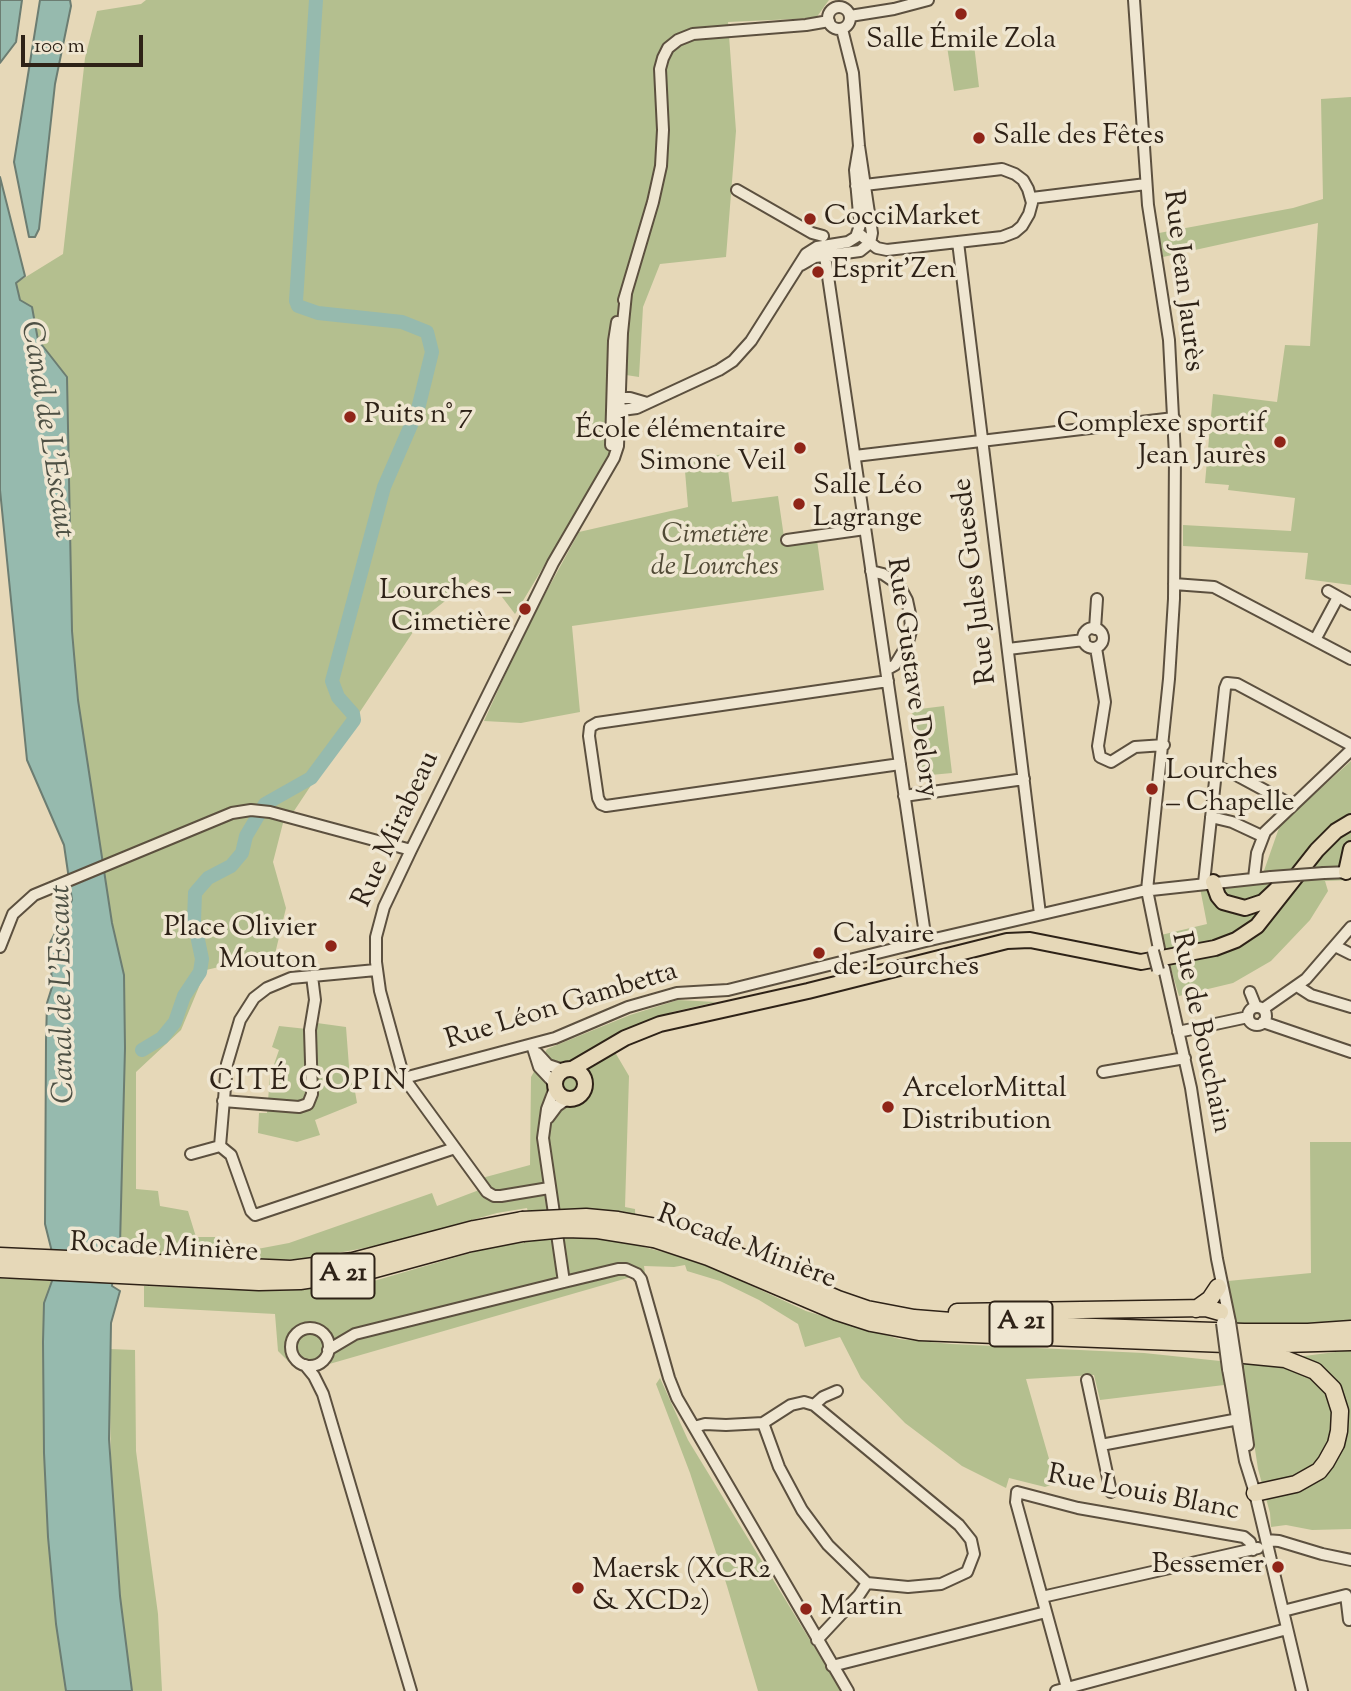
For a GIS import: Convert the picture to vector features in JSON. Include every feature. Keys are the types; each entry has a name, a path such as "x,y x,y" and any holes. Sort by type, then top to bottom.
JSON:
{"highway":[{"name":"Rocade Minière","path":"0,1269 159,1271 322,1266 360,1260 474,1229 594,1217 723,1249 824,1293 883,1312 914,1318 1244,1332 1351,1329"},
{"name":"Rocade Minière","path":"655,1233 837,1312 895,1328 949,1335 1181,1343 1298,1346 1351,1342"},
{"name":"Rocade Minière","path":"0,1256 159,1271"},
{"path":"1196,1308 1210,1299 1218,1287"},
{"path":"824,1293 929,1312 1196,1308 1211,1309 1225,1319"},
{"path":"1181,1343 1194,1350 1272,1357 1298,1363 1320,1375 1335,1393 1340,1411 1339,1431 1333,1451 1322,1467 1314,1475 1296,1484 1255,1493"}],"main road":[{"path":"1209,883 1226,904 1245,908 1258,905 1279,888 1315,838 1351,813"},
{"path":"608,1048 594,1063 580,1095 567,1098 561,1096 555,1086 558,1075 632,1034 660,1024 808,991 1007,941 1030,940 1135,962 1154,961 1215,948 1237,940 1257,926 1322,844 1351,822"},
{"path":"1348,872 1351,849"},
{"path":"567,1070 580,1073 585,1081"}],"street":[{"path":"850,16 928,0"},
{"name":"Rue Jean Jaurès","path":"1134,0 1146,184 1169,340 1174,418 1174,584 1164,745 1144,890"},
{"path":"837,4 846,9 850,16 849,23 842,29 835,28 829,21 830,12 837,4"},
{"name":"Rue Mirabeau","path":"550,1188 494,1196 484,1189 404,1078 390,1033 376,970 375,943 378,925 411,850 552,563 607,470 626,294 661,166 663,125 660,69 663,58 668,48 678,40 693,34 829,21"},
{"path":"615,411 637,408 719,370 737,357 751,341 796,269 824,246 848,242 858,233 861,185 859,146 853,73 842,29"},
{"path":"858,233 877,248 887,250 1002,237 1015,232 1027,219 1031,198 1019,176 1002,169 861,185"},
{"path":"1031,198 1146,184"},
{"path":"737,190 812,233 824,246 860,251 870,243 872,233 861,185"},
{"name":"Rue Jules Guesde","path":"958,242 1040,914"},
{"name":"Rue Gustave Delory","path":"824,246 926,941"},
{"path":"616,398 647,403"},
{"path":"855,456 1174,418"},
{"path":"787,540 865,529"},
{"path":"872,571 883,574 899,585 907,600 910,614 911,631 907,645 887,675 597,723 589,730 590,748 598,798 606,806 900,764"},
{"path":"1174,584 1214,587 1351,659"},
{"path":"1315,640 1333,594 1351,604"},
{"path":"1094,629 1097,599"},
{"path":"1084,640 1086,633 1094,629"},
{"path":"1084,640 1089,647 1096,648 1102,643 1103,636 1094,629"},
{"path":"1008,649 1084,640"},
{"path":"1096,648 1105,702 1098,741 1100,757 1111,762 1135,747 1164,745"},
{"path":"1209,883 1211,817 1224,688 1229,682 1351,747 1262,836 1255,860 1254,878"},
{"path":"1216,767 1229,771 1292,805"},
{"path":"904,796 1024,779"},
{"path":"0,947 7,925 17,909 34,895 224,816 251,810 270,812 411,850"},
{"path":"1211,817 1232,822 1262,836"},
{"name":"Rue Léon Gambetta","path":"404,1078 532,1045 564,1035 633,1005 682,992 728,990 1144,890 1254,878 1348,872"},
{"name":"Rue de Bouchain","path":"1144,890 1156,950 1185,1058 1217,1259"},
{"path":"1178,1032 1256,1011 1297,986 1351,928"},
{"path":"1335,946 1351,954"},
{"path":"220,1146 230,1050 240,1020 250,1003 262,991 280,982 376,970"},
{"path":"223,1101 299,1107 308,1104 312,1094 310,1030 315,1000 312,976"},
{"path":"1297,986 1311,995 1351,1007"},
{"path":"1250,992 1256,1011 1266,1016 1263,1022 1351,1052"},
{"path":"532,1045 545,1063 567,1070"},
{"path":"532,1045 539,1067 555,1086 547,1109 543,1145 564,1282"},
{"path":"1103,1072 1185,1058"},
{"path":"544,1128 553,1111 567,1098"},
{"path":"220,1146 231,1155 251,1211 256,1215 455,1148"},
{"path":"191,1154 220,1146"},
{"path":"1217,1259 1218,1287 1225,1319"},
{"path":"1217,1259 1240,1419 1302,1691"},
{"path":"323,1394 305,1365 293,1356 292,1340 298,1332 306,1328 332,1335 355,1334 618,1269 633,1271 641,1279 671,1385 848,1691"},
{"path":"321,1332 327,1339 328,1350 321,1374 323,1394 411,1691"},
{"path":"328,1350 355,1334"},
{"path":"305,1365 323,1361"},
{"path":"1087,1380 1111,1492"},
{"path":"814,1405 823,1396 838,1391"},
{"path":"694,1427 705,1424 763,1423 791,1405 804,1402 814,1405 959,1525 971,1540 974,1554 972,1564 963,1575 941,1584 920,1587 867,1583 828,1545 802,1510 779,1467 763,1423"},
{"path":"1101,1445 1240,1419"},
{"name":"Rue Louis Blanc","path":"1042,1597 1016,1502 1017,1492 1078,1508 1244,1537 1253,1550"},
{"path":"1287,1629 1061,1690 1042,1597 1253,1550 1279,1541 1351,1560"},
{"path":"817,1640 867,1583"},
{"path":"1283,1611 1346,1595 1349,1620"},
{"path":"832,1666 1046,1612"}],"green space":[{"path":"146,0 829,0 816,18 728,22 736,131 726,257 660,264 643,307 639,377 626,375 621,431 603,468 515,614 499,593 473,579 421,620 292,814 283,823 273,862 286,908 275,954 206,970 181,1030 136,1072 136,1189 158,1191 160,1206 188,1211 196,1237 215,1237 218,1249 252,1250 289,1243 432,1193 437,1206 487,1187 482,1178 530,1165 531,1077 547,1049 630,1015 678,1000 716,1002 672,1012 609,1042 629,1076 625,1207 635,1209 636,1245 698,1261 806,1311 899,1339 1144,1353 1220,1361 1224,1385 1100,1400 1094,1375 1026,1379 1056,1483 1045,1487 1009,1478 1006,1488 962,1466 905,1423 861,1378 840,1337 805,1347 798,1324 759,1300 720,1281 687,1271 685,1265 644,1266 645,1273 305,1371 295,1368 278,1351 275,1314 144,1307 144,1286 241,1290 360,1285 491,1247 534,1241 527,1208 497,1213 386,1244 305,1259 236,1261 116,1253 120,1245 124,975 112,923 78,700 72,631 67,377 38,340 32,307 20,300 16,283 63,254 85,58 97,11 141,4"},
{"path":"973,36 979,87 954,91 946,40"},
{"path":"1351,97 1351,585 1305,579 1308,553 1183,546 1183,525 1291,531 1295,498 1228,490 1229,485 1205,483 1213,394 1277,402 1285,345 1310,346 1318,223 1163,257 1159,233 1293,208 1323,199 1321,99"},
{"name":"Cimetière de Lourches","path":"726,454 732,502 778,496 785,544 817,540 824,590 572,626 580,712 521,723 484,721 526,629 579,532 688,507 684,459"},
{"path":"944,706 952,773 920,776 912,710"},
{"path":"1351,761 1351,880 1325,881 1328,891 1310,920 1271,961 1233,983 1179,996 1161,935 1207,924 1200,888 1259,885 1280,825"},
{"path":"317,1023 346,1027 350,1080 353,1080 357,1103 315,1120 320,1135 297,1142 258,1133 259,1113 267,1113 270,1076 279,1050 272,1047 279,1026 316,1030"},
{"path":"1310,1142 1351,1142 1351,1320 1320,1324 1237,1325 1228,1281 1311,1273"},
{"path":"0,1278 52,1281 44,1303 44,1453 56,1624 66,1691 0,1691"},
{"path":"109,1349 135,1350 136,1451 158,1614 162,1691 132,1691 120,1596 111,1470"},
{"path":"1351,1350 1351,1529 1312,1530 1286,1525 1271,1527 1258,1469 1242,1364"},
{"path":"660,1378 688,1440 841,1691 758,1691 690,1473 656,1384"}],"water":[{"path":"0,0 22,0 16,42 0,63"},
{"path":"40,0 70,0 71,6 55,84 39,229 35,237 29,237 14,162"},
{"name":"Canal de L'Escaut","path":"0,177 25,276 16,283 20,300 32,307 38,340 67,377 72,631 78,700 112,923 124,975 120,1245 114,1257 112,1286 120,1291 111,1323 109,1439 120,1596 132,1691 66,1691 56,1624 48,1537 43,1342 44,1303 52,1281 52,1252 45,1224 47,1003 52,987 50,943 72,900 64,845 27,760 0,490"}],"waterway":[{"path":"142,1050 162,1038 175,1022 184,996 200,972 202,959 194,921 195,893 208,878 231,866 242,853 246,836 265,804 311,778 354,720 353,714 338,697 332,681 384,487 418,409 432,352 427,332 402,322 318,313 298,306 296,301 316,0"}],"place":[{"name":"Salle Émile Zola","path":"961,14"},
{"name":"Salle des Fêtes","path":"979,138"},
{"name":"CocciMarket","path":"810,219"},
{"name":"Esprit'Zen","path":"818,272"},
{"name":"Puits n° 7","path":"350,417"},
{"name":"Complexe sportif Jean Jaurès","path":"1280,442"},
{"name":"École élémentaire Simone Veil","path":"800,448"},
{"name":"Salle Léo Lagrange","path":"799,504"},
{"name":"Lourches – Cimetière","path":"525,609"},
{"name":"Lourches – Chapelle","path":"1152,789"},
{"name":"Place Olivier Mouton","path":"331,946"},
{"name":"Calvaire de Lourches","path":"819,953"},
{"name":"ArcelorMittal Distribution","path":"888,1107"},
{"name":"Bessemer","path":"1278,1567"},
{"name":"Maersk (XCR2 & XCD2)","path":"578,1588"},
{"name":"Martin","path":"806,1609"}],"district":[{"name":"CITÉ COPIN","path":"309,1084"}]}
